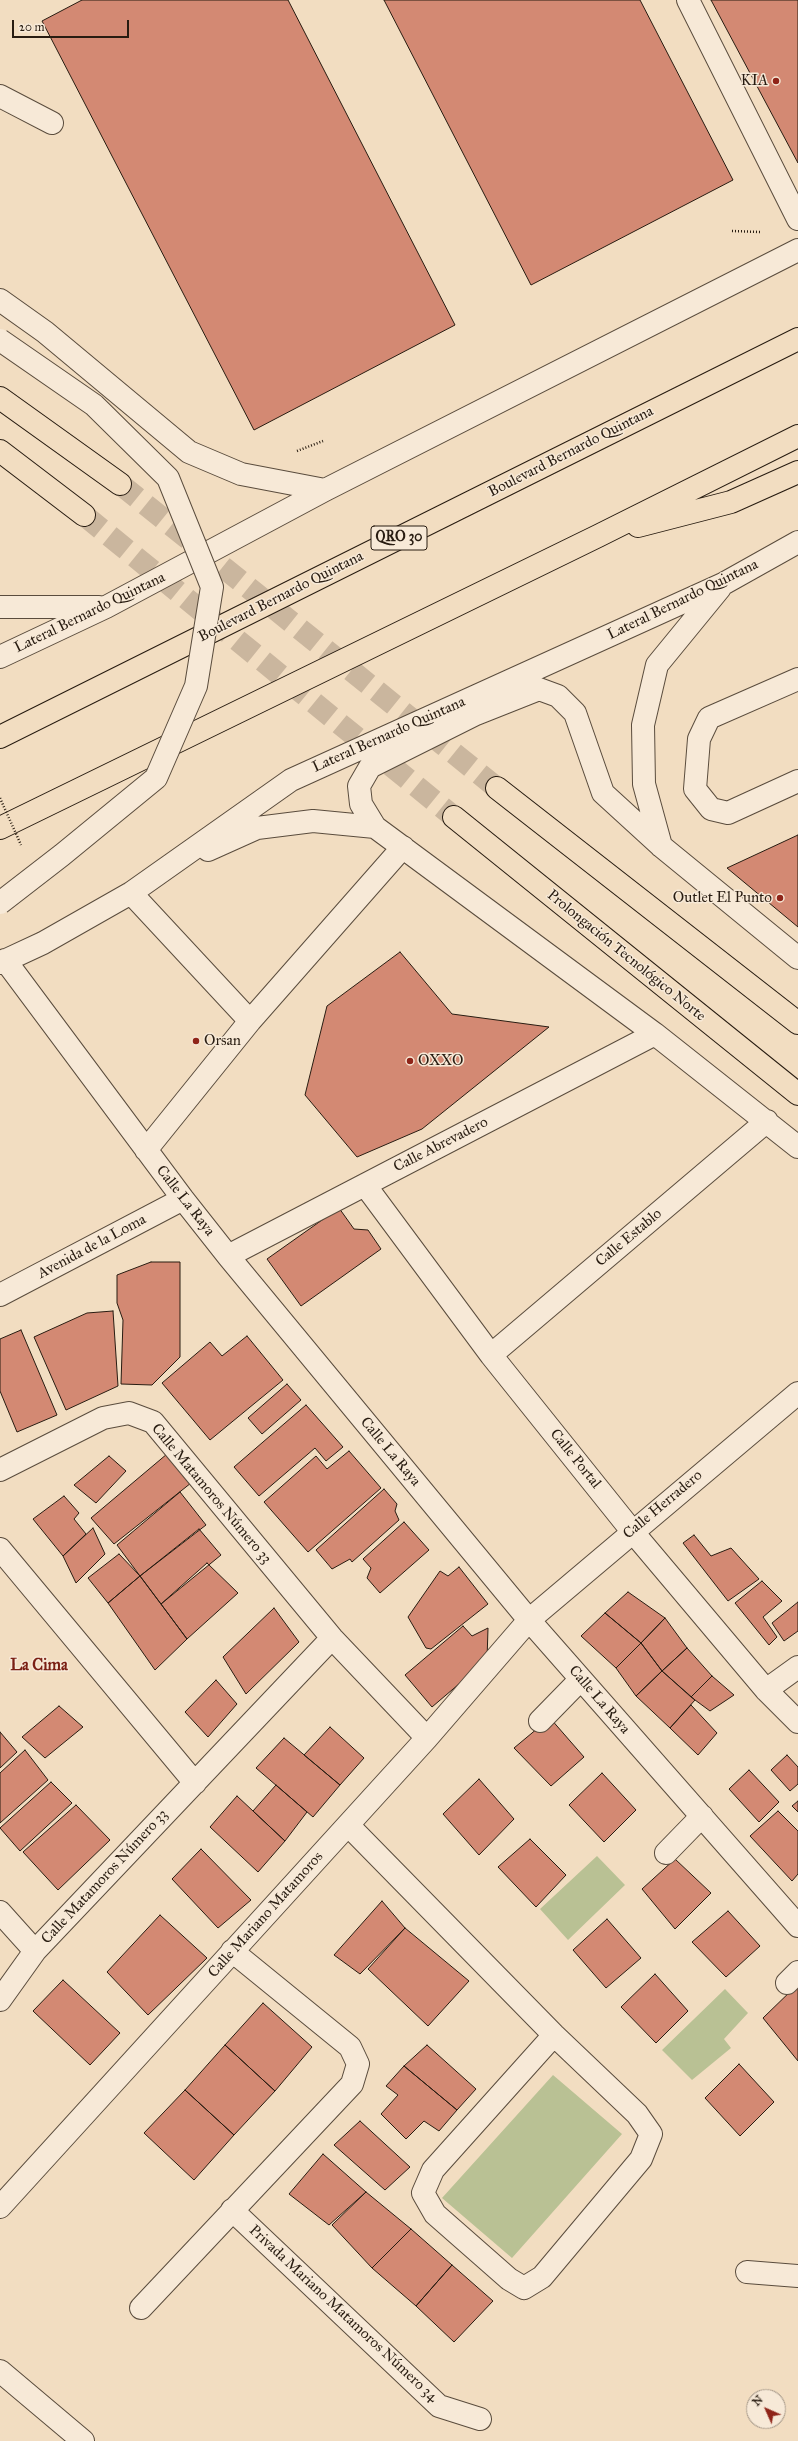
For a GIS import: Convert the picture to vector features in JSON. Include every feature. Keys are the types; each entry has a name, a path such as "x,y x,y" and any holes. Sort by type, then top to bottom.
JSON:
{"main road":[{"name":"Boulevard Bernardo Quintana","path":"0,737 798,339"},
{"path":"0,398 120,484"},
{"path":"0,828 598,536 798,436"},
{"path":"0,451 84,515"},
{"path":"598,536 731,502 798,472"},
{"path":"497,788 798,1023"},
{"name":"Prolongación Tecnológico Norte","path":"454,817 798,1094"}],"street":[{"path":"688,0 798,219"},
{"path":"0,96 52,123"},
{"name":"Lateral Bernardo Quintana","path":"0,657 106,607 325,490 798,250"},
{"path":"0,300 45,332 189,452 241,474 325,490"},
{"path":"0,340 94,405 168,478 212,587 196,686 156,778 62,855 0,903"},
{"name":"Lateral Bernardo Quintana","path":"2,962 43,943 130,893 291,780 723,584 798,542"},
{"path":"661,846 644,784 644,725 657,665 723,584"},
{"path":"0,607 106,607"},
{"path":"798,679 709,718 699,739 695,788 711,809 728,812 798,781"},
{"path":"798,958 661,846 602,793 575,713 558,696 539,689 476,714 370,767 359,786 361,804 375,827 654,1034 767,1121 798,1147"},
{"path":"163,870 257,828 313,821 375,827"},
{"path":"146,1150 250,1021 402,847"},
{"path":"130,893 250,1021"},
{"name":"Calle La Raya","path":"2,962 228,1256 529,1620 798,1926"},
{"name":"Calle Abrevadero","path":"228,1256 654,1034"},
{"name":"Calle Establo","path":"491,1355 767,1121"},
{"name":"Calle Portal","path":"365,1185 491,1355 632,1531 766,1690 798,1722"},
{"name":"Avenida de la Loma","path":"0,1295 183,1199"},
{"name":"Calle Herradero","path":"529,1620 632,1531 798,1393"},
{"name":"Calle Matamoros Número 33","path":"0,1470 103,1418 129,1413 153,1422 332,1638 427,1738"},
{"path":"0,1549 195,1783"},
{"name":"Calle Mariano Matamoros","path":"0,2207 427,1738 529,1620"},
{"name":"Calle Matamoros Número 33","path":"0,1912 35,1951 332,1638"},
{"path":"766,1690 798,1667"},
{"path":"540,1721 581,1679"},
{"path":"666,1853 702,1816"},
{"path":"348,1825 554,2035 637,2114 651,2134 642,2159 542,2277 524,2288 509,2279 435,2214 423,2193 433,2170 554,2035"},
{"path":"0,2000 35,1951"},
{"path":"141,2308 352,2084 358,2064 350,2047 232,1951"},
{"name":"Privada Mariano Matamoros Número 34","path":"232,2210 439,2406 480,2419"},
{"path":"747,2272 798,2276"},
{"path":"0,2371 83,2441"}],"path":[{"path":"0,798 23,849"}],"green space":[{"path":"597,1856 625,1885 568,1940 540,1909"},
{"path":"725,1989 748,2013 724,2039 731,2048 692,2080 662,2050"},
{"path":"553,2075 622,2134 512,2258 442,2198"}],"building":[{"path":"82,0 288,0 455,325 254,430 42,21"},
{"path":"384,0 640,0 733,180 531,285"},
{"name":"KIA","path":"711,0 798,0 798,163"},
{"name":"Outlet El Punto","path":"798,835 798,927 727,868"},
{"name":"OXXO","path":"400,952 452,1014 549,1027 422,1129 357,1157 305,1095 327,1006"},
{"path":"339,1208 354,1229 368,1230 381,1249 301,1306 267,1259"},
{"path":"151,1262 180,1262 180,1357 152,1385 121,1384 123,1320 117,1303 117,1275"},
{"path":"113,1311 118,1386 66,1410 34,1337 87,1313"},
{"path":"21,1330 57,1415 17,1432 0,1391 0,1339"},
{"path":"247,1336 283,1380 210,1440 162,1383 210,1342 222,1356"},
{"path":"287,1384 301,1400 262,1434 248,1418"},
{"path":"306,1405 343,1447 326,1461 315,1448 259,1496 234,1467"},
{"path":"349,1451 381,1488 308,1552 264,1502 316,1456 327,1469"},
{"path":"167,1454 191,1483 114,1544 91,1518"},
{"path":"109,1456 126,1471 96,1503 74,1485"},
{"path":"384,1489 397,1504 395,1511 399,1520 352,1562 350,1559 332,1569 316,1550"},
{"path":"180,1492 206,1525 140,1576 117,1545"},
{"path":"64,1496 79,1513 74,1519 86,1534 63,1556 33,1519"},
{"path":"404,1522 429,1550 380,1593 367,1578 371,1568 363,1559"},
{"path":"93,1528 105,1554 76,1583 63,1556"},
{"path":"199,1529 221,1555 161,1604 140,1576"},
{"path":"694,1535 711,1556 731,1548 759,1579 728,1601 683,1543"},
{"path":"119,1554 140,1576 108,1603 88,1578"},
{"path":"207,1563 238,1593 187,1639 161,1604"},
{"path":"459,1567 488,1604 431,1649 426,1648 408,1617 440,1571 448,1576"},
{"path":"140,1576 187,1639 155,1670 108,1603"},
{"path":"762,1581 782,1601 763,1617 777,1637 769,1645 735,1603"},
{"path":"628,1592 665,1618 641,1643 605,1613"},
{"path":"798,1602 798,1631 784,1641 772,1623"},
{"path":"274,1608 299,1642 246,1694 223,1657"},
{"path":"605,1613 641,1643 616,1668 581,1636"},
{"path":"665,1618 687,1648 662,1671 641,1643"},
{"path":"463,1626 472,1636 488,1628 487,1660 432,1707 405,1675"},
{"path":"641,1643 662,1671 636,1696 616,1668"},
{"path":"687,1648 712,1676 691,1697 662,1671"},
{"path":"662,1671 695,1700 670,1728 636,1696"},
{"path":"712,1676 734,1695 710,1711 691,1697"},
{"path":"216,1680 237,1704 208,1737 185,1712"},
{"path":"691,1705 717,1733 698,1755 670,1728"},
{"path":"59,1706 83,1727 45,1758 22,1737"},
{"path":"550,1718 584,1757 551,1786 514,1748"},
{"path":"330,1727 364,1758 340,1785 304,1755"},
{"path":"0,1732 17,1752 0,1768"},
{"path":"284,1738 340,1785 313,1817 256,1768"},
{"path":"25,1750 48,1780 0,1823 0,1773"},
{"path":"787,1755 798,1767 798,1784 790,1791 771,1770"},
{"path":"749,1770 779,1802 759,1822 729,1789"},
{"path":"602,1773 636,1810 604,1842 569,1805"},
{"path":"479,1779 514,1819 479,1855 443,1814"},
{"path":"51,1782 72,1803 20,1851 0,1828"},
{"path":"276,1785 307,1812 285,1841 253,1811"},
{"path":"237,1796 285,1841 258,1872 210,1827"},
{"path":"798,1801 798,1812 792,1806"},
{"path":"76,1805 110,1840 58,1890 23,1852"},
{"path":"778,1811 798,1831 798,1874 792,1881 750,1836"},
{"path":"530,1839 566,1875 536,1907 498,1867"},
{"path":"201,1849 251,1900 218,1928 172,1879"},
{"path":"675,1859 711,1893 675,1929 642,1889"},
{"path":"382,1901 405,1928 360,1974 334,1955"},
{"path":"728,1911 760,1946 726,1977 692,1942"},
{"path":"160,1915 207,1958 148,2015 107,1972"},
{"path":"607,1919 641,1958 606,1988 573,1950"},
{"path":"405,1928 469,1981 428,2026 368,1969"},
{"path":"655,1974 688,2011 656,2043 621,2007"},
{"path":"63,1980 120,2033 90,2065 33,2011"},
{"path":"796,1986 798,1988 798,2061 763,2018"},
{"path":"263,2003 312,2047 275,2091 225,2045"},
{"path":"225,2045 275,2091 234,2135 185,2090"},
{"path":"427,2045 476,2089 457,2110 404,2066"},
{"path":"739,2064 774,2102 740,2136 705,2098"},
{"path":"404,2066 457,2110 439,2131 424,2121 406,2139 381,2114 398,2095 386,2086"},
{"path":"185,2090 234,2135 194,2180 144,2133"},
{"path":"360,2121 410,2167 385,2190 334,2145"},
{"path":"323,2154 366,2192 329,2225 289,2194"},
{"path":"366,2192 411,2229 372,2268 332,2225"},
{"path":"411,2229 452,2265 416,2306 372,2268"},
{"path":"452,2265 493,2301 454,2342 416,2306"}],"tunnel":[{"path":"120,484 497,788"},
{"path":"84,515 454,817"}],"place":[{"name":"KIA","path":"776,81"},
{"name":"Outlet El Punto","path":"780,898"},
{"name":"Orsan","path":"196,1041"},
{"name":"OXXO","path":"410,1061"}],"district":[{"name":"La Cima","path":"39,1666"}]}
